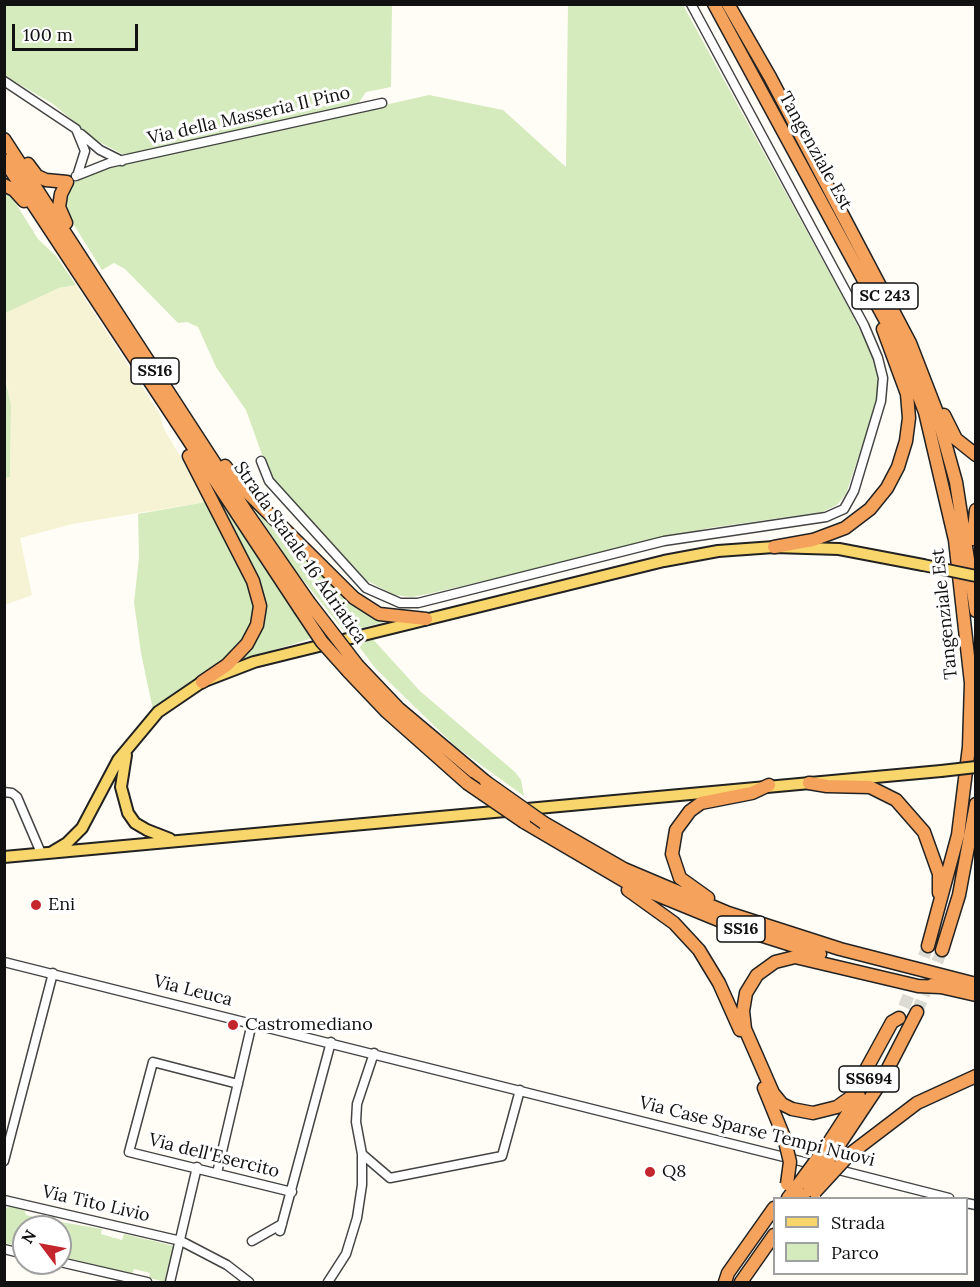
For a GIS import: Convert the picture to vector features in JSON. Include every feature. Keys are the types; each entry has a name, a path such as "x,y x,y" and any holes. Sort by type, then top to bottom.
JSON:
{"highway":[{"name":"Tangenziale Est","path":"714,4 901,349 925,412 955,540 971,683 966,784 958,835 928,946 925,939 939,890 939,874 932,849 916,821 882,791 870,787 809,783"},
{"name":"Tangenziale Est","path":"728,4 770,78 910,343 936,410 956,482 967,542 975,611"},
{"path":"4,132 37,176 54,182 72,179"},
{"name":"Strada Statale 16 Adriatica","path":"4,139 97,283 182,424"},
{"name":"Strada Statale 16 Adriatica","path":"4,160 56,243 304,605 353,668 419,742 467,783 524,822 542,828 624,869 728,913 898,965 975,984"},
{"path":"72,179 60,201 61,214 93,267 97,283"},
{"path":"4,185 20,196 47,236 56,243"},
{"path":"774,547 813,540 845,528 870,509 887,488 901,458 909,418 907,394 870,300 867,283"},
{"path":"910,343 919,354 956,439 975,455"},
{"path":"202,682 227,665 248,644 258,625 260,606 253,580 179,437 182,424 195,426 238,483 354,598 379,614 426,619"},
{"path":"975,510 972,529 975,567"},
{"name":"Strada Statale 16 Adriatica","path":"353,668 542,828 628,883 738,928 940,987 975,995"},
{"path":"769,785 752,793 701,803 690,811 676,830 672,842 674,865 680,878 702,896 781,926 886,958 898,965"},
{"path":"942,950 959,895 975,804"},
{"path":"542,828 549,845 660,911 688,937 710,967 726,998 784,1137 790,1162 804,1189"},
{"name":"SS694","path":"790,1197 804,1189 831,1147 876,1066 902,1012 892,1022 851,1097 837,1107 813,1113 792,1109 782,1104 772,1093 745,1029 743,1011 746,993 757,975 775,962 795,957 918,986 940,987"},
{"name":"SS694","path":"831,1147 881,1082 917,1012"},
{"path":"783,1197 804,1189 917,1103 975,1076"},
{"path":"726,1282 728,1273 773,1209"},
{"path":"726,1282 773,1218"},
{"path":"744,1279 773,1237"},
{"path":"744,1279 757,1269 773,1247"}],"main road":[{"path":"47,853 67,843 82,828 118,760 140,731 171,702 202,682 275,655 664,561 718,551 774,547 839,549 975,576"},
{"path":"140,731 124,760 121,787 124,803 135,823 163,837 179,841"},
{"path":"4,857 975,767"}],"street":[{"path":"261,461 269,481 366,588 400,603 418,603 664,542 826,518 844,509 854,491 881,401 883,378 878,358 864,326 690,4"},
{"path":"4,81 54,112 100,150 122,161"},
{"name":"Via della Masseria Il Pino","path":"72,179 100,166 382,103"},
{"path":"72,179 84,159 80,134"},
{"path":"4,792 12,793 17,797 47,853"},
{"name":"Via Leuca","path":"4,962 520,1090"},
{"path":"4,1161 53,973"},
{"path":"217,1173 252,1023"},
{"path":"252,1241 281,1227 331,1042"},
{"path":"328,1282 346,1254 357,1218 362,1185 363,1154 356,1122 357,1104 374,1053"},
{"name":"Via dell'Esercito","path":"238,1084 153,1062 129,1152 292,1192"},
{"path":"363,1154 390,1178 502,1156 520,1090"},
{"name":"Via Case Sparse Tempi Nuovi","path":"520,1090 945,1197"},
{"path":"170,1282 197,1167"},
{"name":"Via Tito Livio","path":"4,1200 181,1241 227,1265 249,1282"},
{"path":"72,1265 147,1282"}],"shaded area":[{"path":"76,285 161,416 163,427 206,502 72,524 20,538 32,595 5,605 4,478 10,477 11,406 5,374 4,313 59,288"}],"green space":[{"path":"5,5 392,5 391,87 366,92 358,104 138,153 122,154 94,139 53,104 5,76"},
{"path":"568,5 683,5 852,314 874,359 878,381 877,401 846,494 837,505 822,512 709,528 432,593 412,597 394,595 366,580 270,477 246,410 216,367 198,327 187,322 178,323 125,269 114,263 102,270 67,214 65,201 69,188 76,181 109,167 429,95 503,110 566,167"},
{"path":"4,192 13,199 38,239 56,256 76,285 59,288 5,313"},
{"path":"4,374 11,405 10,477 5,478"},
{"path":"246,497 386,620 385,622 345,632 295,570"},
{"path":"219,500 281,591 316,637 242,660 258,634 254,572"},
{"path":"206,502 254,595 254,610 243,643 153,710 141,653 134,602 139,558 138,514"},
{"path":"371,637 420,691 515,772 521,780 524,796 456,747 376,669 354,640"},
{"path":"11,1206 24,1209 26,1215 12,1215 12,1245 5,1243 5,1209"},
{"path":"72,1224 102,1229 101,1234 122,1240 124,1234 174,1246 166,1282 149,1278 150,1273 134,1269 132,1274 72,1259"}],"tunnel":[{"path":"904,1007 928,946"},
{"path":"917,1012 942,950"}],"place":[{"name":"Eni","path":"36,905"},
{"name":"Castromediano","path":"233,1025"},
{"name":"Q8","path":"650,1172"}]}
